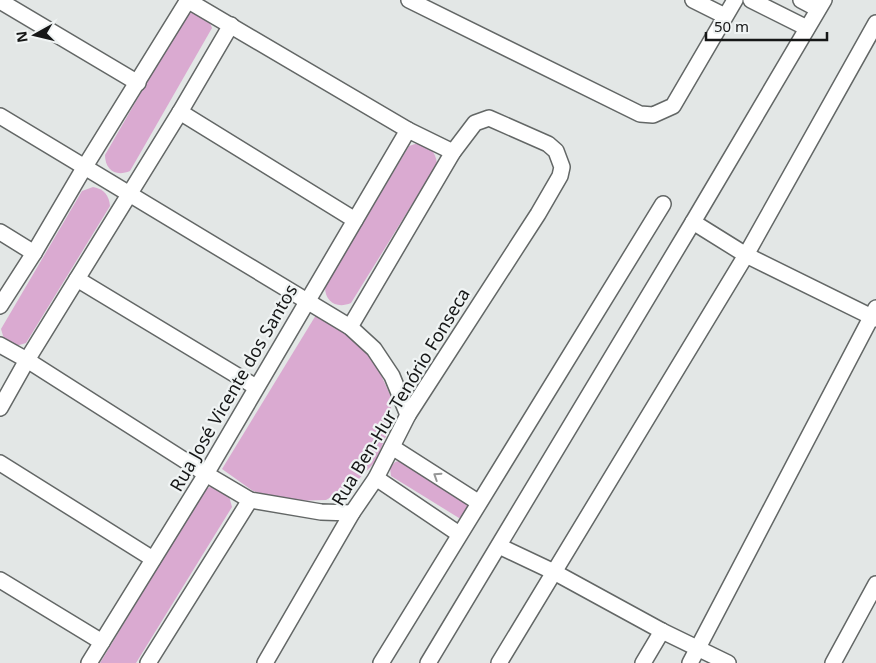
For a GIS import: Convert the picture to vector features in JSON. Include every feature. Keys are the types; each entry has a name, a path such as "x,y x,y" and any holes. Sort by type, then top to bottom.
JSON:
{"street":[{"path":"0,306 187,0 408,130 453,152 350,327"},
{"path":"409,0 640,114 653,115 673,106 735,0"},
{"path":"693,0 725,16"},
{"path":"751,0 807,28"},
{"path":"428,663 693,222 821,4 801,0"},
{"path":"0,1 138,83"},
{"path":"499,663 746,255 876,23"},
{"path":"0,408 27,360 180,112 231,25"},
{"path":"180,112 355,220"},
{"path":"0,116 350,327 374,348 392,376 408,415"},
{"name":"Rua Ben-Hur Tenório Fonseca","path":"265,663 352,513 376,478 408,415 538,214 560,176 562,168 556,151 548,144 489,118 475,123 453,152"},
{"name":"Rua José Vicente dos Santos","path":"89,663 206,474 408,130"},
{"path":"381,663 662,204"},
{"path":"690,663 874,315 746,255 693,222"},
{"path":"0,232 34,253"},
{"path":"77,278 256,387"},
{"path":"0,345 250,500 321,512 352,513"},
{"path":"392,447 478,502"},
{"path":"0,463 153,559"},
{"path":"376,478 460,534"},
{"path":"148,663 250,500"},
{"path":"499,546 554,572 728,663"},
{"path":"0,580 102,642"},
{"path":"833,663 876,584"},
{"path":"644,663 662,630"}],"shaded area":[{"path":"191,13 204,17 209,21 212,28 130,171 116,173 107,165 105,155 185,16"},
{"path":"415,144 424,145 430,149 435,155 437,164 351,303 337,305 333,303 327,297 325,287 409,146"},
{"path":"93,187 105,193 110,206 26,343 16,346 4,339 1,329 82,191"},
{"path":"316,315 350,334 376,364 392,399 388,431 376,461 354,484 326,500 289,501 253,491 222,469"},
{"path":"399,461 468,502 468,509 462,517 459,518 391,476 390,468 395,462"},
{"path":"216,487 229,496 232,507 136,663 100,663 205,489"}]}
